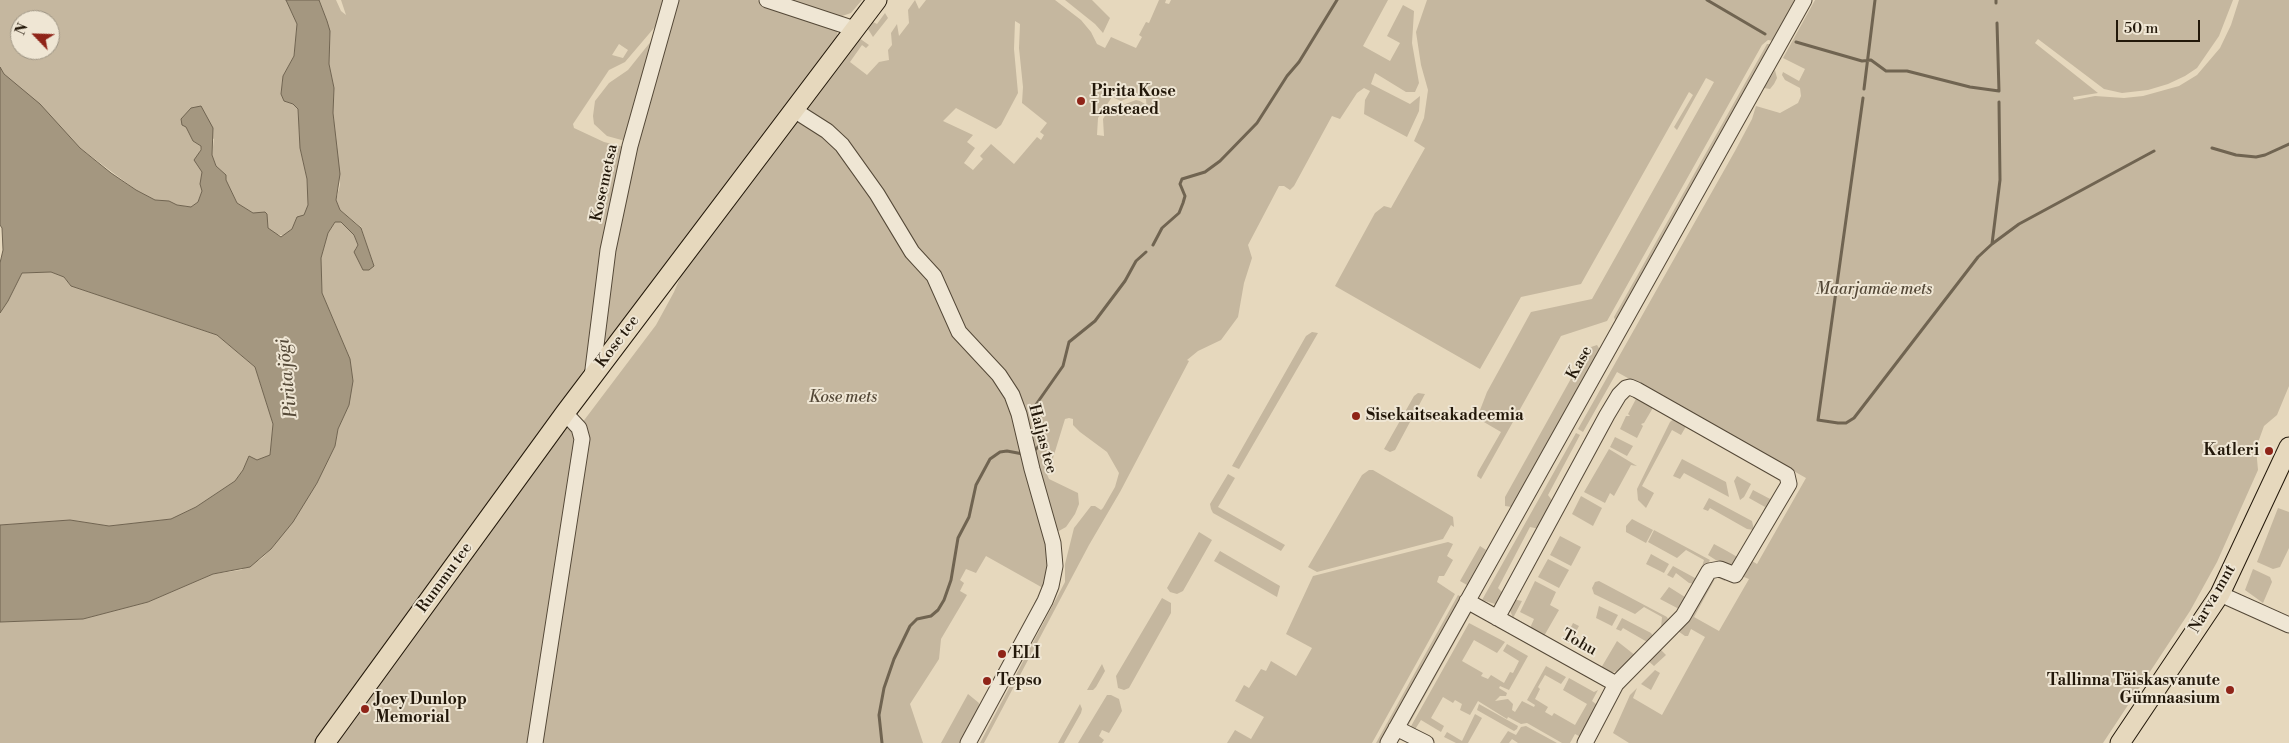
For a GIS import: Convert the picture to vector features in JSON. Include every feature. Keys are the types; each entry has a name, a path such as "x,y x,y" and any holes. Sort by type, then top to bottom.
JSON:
{"main road":[{"name":"Kose tee","path":"565,413 877,0"},
{"name":"Rummu tee","path":"325,743 565,413"},
{"name":"Narva mnt","path":"2120,743 2220,594 2289,447"}],"street":[{"name":"Kosemetsa","path":"592,377 608,250 630,146 671,0"},
{"path":"767,0 855,29"},
{"name":"Kase","path":"1388,743 1804,0"},
{"name":"Haljas tee","path":"794,110 827,131 842,145 877,194 912,252 934,276 959,332 1000,375 1012,395 1019,414 1053,543 1055,566 1051,586 1045,601 968,743"},
{"path":"1497,618 1607,415 1619,395 1626,388 1630,387 1637,390 1787,475 1789,484 1735,575 1715,568 1709,571 1683,616 1616,684 1585,743"},
{"path":"535,743 582,439 579,428 565,413"},
{"path":"2220,594 2289,625"},
{"name":"Tohu","path":"1467,601 1616,684"},
{"path":"1396,728 1426,743"}],"green space":[{"path":"0,0 286,0 297,24 294,56 283,76 281,94 284,101 293,104 298,109 300,148 307,179 308,210 304,215 297,218 293,229 284,236 273,233 268,228 267,214 253,213 237,203 226,180 226,175 216,166 212,155 214,139 186,127 193,141 201,146 197,164 202,172 200,184 202,191 198,202 191,207 177,205 169,201 155,200 136,190 80,148 4,74 0,67"},
{"name":"Kose mets","path":"319,0 336,0 341,11 346,15 341,0 667,0 665,10 654,28 625,62 609,70 573,124 574,128 604,142 632,149 675,0 757,0 837,30 838,39 610,338 604,341 558,407 579,427 656,325 674,292 687,261 859,38 869,45 866,48 862,45 850,62 867,75 879,62 889,60 888,50 892,45 891,33 897,24 899,36 909,23 908,10 915,0 919,9 926,0 1055,0 1081,20 1091,32 1097,44 1105,48 1111,37 1136,48 1142,37 1139,35 1146,22 1149,23 1159,0 1166,0 1165,3 1169,4 1171,0 1388,0 1363,46 1390,61 1400,43 1387,36 1403,5 1414,11 1412,43 1419,83 1415,92 1406,92 1375,73 1371,84 1410,104 1420,96 1419,111 1407,137 1364,114 1365,100 1370,91 1364,88 1357,93 1340,119 1332,116 1294,186 1290,190 1284,186 1279,186 1248,245 1252,258 1244,283 1238,317 1221,340 1198,351 1187,360 1189,361 1120,492 1089,545 984,743 980,743 1065,582 1065,564 1074,528 1091,506 1101,510 1103,508 1115,487 1119,473 1107,452 1080,432 1073,425 1073,419 1065,419 1053,458 1045,470 1049,479 1078,493 1079,504 1066,527 1048,537 1050,552 1047,582 1037,602 1034,603 1043,588 986,556 976,573 966,569 960,580 964,583 960,591 967,595 941,639 939,659 910,704 923,743 0,743 0,622 83,619 148,602 213,574 241,570 261,559 271,549 317,483 335,446 338,429 349,405 353,381 350,359 322,293 321,258 328,233 335,222 341,222 354,235 358,245 355,249 363,269 374,266 361,227 340,210 336,200 340,185 333,113 334,88 329,64 330,40 327,21","holes":["1015,21 1020,24 1019,48 1023,87 1022,103 1047,123 1040,132 1044,135 1041,140 1037,137 1014,164 991,144 980,156 983,159 973,170 964,163 975,148 967,142 973,135 943,121 956,108 996,129 1001,125 1018,93 1014,49","619,44 628,50 623,58 612,55","1133,96 1146,99 1147,113 1145,104 1140,101 1136,100 1120,106 1112,104 1103,119 1104,136 1097,135 1098,118 1112,97 1121,101"]},
{"path":"777,0 862,0 851,13 836,18"},
{"path":"1065,0 1092,0 1110,18 1103,33 1095,24"},
{"path":"1427,0 1797,0 1774,41 1768,40 1762,45 1607,321 1561,336 1481,479 1477,476 1478,472 1501,432 1477,418 1487,392 1531,312 1592,299 1714,82 1706,78 1677,130 1674,127 1693,95 1689,92 1581,284 1521,297 1480,369 1335,286 1375,213 1384,206 1391,208 1425,148 1414,141 1424,118 1428,90 1421,65 1416,32"},
{"name":"Maarjamäe mets","path":"1815,0 2233,0 2219,36 2197,68 2168,84 2148,90 2122,93 2104,89 2038,39 2035,43 2098,93 2073,97 2074,100 2095,96 2124,98 2143,96 2179,86 2197,75 2220,48 2231,25 2239,0 2289,0 2289,386 2277,415 2264,426 2256,448 2258,470 2217,562 2190,611 2103,743 1629,743 1613,733 1630,695 1637,688 1633,698 1662,715 1705,637 1691,629 1688,636 1685,636 1675,629 1712,575 1725,578 1725,581 1716,577 1694,617 1719,631 1749,579 1739,575 1752,561 1757,564 1806,478 1617,372 1583,432 1578,429 1735,151 1752,119 1756,106 1780,113 1798,103 1801,96 1800,88 1785,80 1782,75 1783,72 1799,81 1805,69 1783,58"},
{"path":"885,13 888,18 873,37 868,29 873,22 877,24"},
{"path":"656,35 629,142 607,136 594,124 595,101 609,83 628,70"},
{"path":"1767,44 1771,44 1617,321 1615,320 1614,317"},
{"path":"1775,70 1777,78 1774,84 1770,89 1764,88"},
{"path":"51,272 64,277 71,286 217,335 255,367 273,424 270,455 257,460 249,456 243,470 235,481 196,507 171,519 109,526 70,520 0,525 0,313 22,273"},
{"path":"1312,332 1318,333 1239,469 1232,466 1306,336"},
{"path":"1597,345 1600,350 1512,507 1505,506 1505,497 1588,348"},
{"path":"1418,393 1425,394 1395,450 1390,452 1384,449 1414,396"},
{"path":"1637,397 1654,406 1644,423 1641,424 1643,426 1637,438 1620,429 1626,416 1630,416 1628,414"},
{"path":"1675,418 1688,423 1681,435 1672,430 1642,486 1654,493 1646,508 1638,500 1637,489 1670,422"},
{"path":"1576,433 1580,435 1548,495 1554,503 1540,529 1530,527 1498,588 1505,595 1500,603 1495,604 1482,600"},
{"path":"1615,437 1633,446 1627,456 1610,447"},
{"path":"1609,449 1637,466 1631,465 1614,496 1610,493 1605,503 1584,492"},
{"path":"1682,459 1726,482 1729,497 1684,473 1680,479 1673,476"},
{"path":"1369,470 1373,470 1453,517 1454,527 1451,525 1443,539 1317,572 1308,567 1362,475"},
{"path":"1228,474 1235,478 1218,507 1285,545 1281,551 1213,513 1210,504"},
{"path":"1737,476 1751,484 1744,497 1740,500 1734,481"},
{"path":"1753,490 1774,501 1762,514 1765,507 1749,498"},
{"path":"1581,496 1602,508 1593,526 1572,514"},
{"path":"1709,498 1752,521 1754,530 1747,529 1710,508 1708,511 1703,509"},
{"path":"2278,508 2289,512 2289,548 2280,567 2273,569 2257,562"},
{"path":"1632,519 1653,530 1646,543 1626,532 1626,526"},
{"path":"1654,530 1710,560 1705,568 1701,570 1704,560 1686,550 1677,558 1648,542"},
{"path":"1199,532 1212,540 1183,591 1177,594 1170,592 1167,588"},
{"path":"1560,536 1581,547 1571,566 1550,555"},
{"path":"1448,542 1453,544 1447,556 1453,560 1444,576 1439,576 1437,582 1455,594 1372,743 1227,743 1235,730 1251,739 1264,717 1235,701 1244,685 1249,688 1261,669 1266,671 1271,661 1296,676 1312,648 1286,634 1313,576"},
{"path":"1714,544 1739,558 1731,565 1722,564 1708,555"},
{"path":"1480,546 1486,550 1467,585 1460,581"},
{"path":"1220,551 1280,586 1277,597 1214,561"},
{"path":"1651,554 1669,564 1664,573 1646,564"},
{"path":"1548,559 1569,570 1559,588 1538,577"},
{"path":"1673,566 1695,578 1696,584 1689,583 1676,573 1673,578 1667,575"},
{"path":"2253,569 2270,577 2272,582 2263,603 2245,590"},
{"path":"1535,581 1556,592 1550,605 1559,610 1544,636 1530,628 1534,619 1520,612"},
{"path":"1599,581 1668,619 1661,628 1662,617 1644,607 1635,614 1594,594 1592,588 1595,582"},
{"path":"1669,587 1688,599 1679,609 1660,599"},
{"path":"1458,595 1463,598 1382,743 1376,743"},
{"path":"1162,598 1171,603 1171,613 1129,688 1124,690 1118,688 1116,676"},
{"path":"1513,599 1522,601 1513,618 1509,608"},
{"path":"1599,606 1618,615 1612,626 1596,618"},
{"path":"1472,611 1408,726 1407,724 1468,612"},
{"path":"1622,618 1651,633 1653,636 1649,643 1623,628 1621,631 1616,629"},
{"path":"1469,623 1505,642 1497,653 1474,640 1462,661 1483,673 1481,676 1488,679 1491,675 1504,683 1510,672 1513,673 1519,661 1503,651 1507,644 1528,656 1509,690 1500,686 1499,688 1507,693 1506,696 1500,696 1495,701 1508,699 1513,704 1512,710 1515,712 1522,701 1534,707 1535,705 1527,700 1546,666 1566,677 1561,684 1545,675 1538,687 1540,689 1535,699 1548,707 1545,712 1552,716 1554,713 1575,725 1587,704 1563,690 1569,678 1594,692 1598,690 1592,701 1600,707 1583,738 1575,734 1570,743 1562,743 1527,723 1521,724 1508,717 1507,719 1478,701 1470,715 1460,710 1462,704 1455,700 1453,703 1443,697 1431,718 1444,726 1441,732 1421,720 1414,731 1410,728"},
{"path":"1573,623 1579,626 1569,644 1564,641"},
{"path":"1617,641 1636,656 1621,670 1610,673 1601,668"},
{"path":"1658,647 1666,655 1654,666 1646,659"},
{"path":"1102,664 1105,671 1096,687 1093,690 1087,690"},
{"path":"1655,670 1660,673 1651,690 1641,684"},
{"path":"968,694 979,703 978,714 963,743 941,743"},
{"path":"1107,695 1119,699 1122,711 1109,733 1102,730 1099,736 1104,740 1102,743 1078,743"},
{"path":"1080,704 1081,713 1064,743 1058,743"},
{"path":"1479,704 1518,726 1517,729 1514,731 1477,710"},
{"path":"1475,714 1482,718 1468,743 1456,743 1444,737 1447,732 1462,741"},
{"path":"1526,726 1557,743 1518,743 1512,739 1509,743 1500,743 1508,731 1516,735 1521,727"}],"water":[{"name":"Pirita jõgi","path":"286,0 319,0 327,21 330,31 329,64 334,88 333,113 340,174 336,200 340,210 361,228 374,266 369,270 363,270 354,252 358,245 354,235 341,222 335,222 328,233 321,258 322,293 350,359 353,381 349,405 338,429 335,446 317,483 293,522 271,549 250,567 213,574 148,602 83,619 0,622 0,525 70,520 109,526 171,519 196,507 235,481 243,470 249,456 257,460 270,455 273,424 255,367 217,335 71,286 64,277 51,272 22,273 0,313 0,263 3,250 2,228 0,225 0,67 4,74 40,104 80,148 111,173 155,200 169,201 177,205 191,207 198,202 202,191 200,184 202,172 194,160 201,150 201,146 193,141 186,127 182,125 181,119 191,108 201,106 213,128 212,155 216,166 226,175 226,180 237,203 253,213 265,212 267,214 268,228 281,237 292,229 297,217 304,215 308,205 307,179 300,148 298,109 293,104 284,101 281,94 283,76 294,56 297,24"}],"waterway":[{"path":"1153,245 1162,228 1179,213 1185,196 1180,184 1182,179 1205,172 1220,161 1257,123 1287,76 1299,62 1337,0"},
{"path":"1707,0 1765,34"},
{"path":"1864,89 1875,0"},
{"path":"1796,42 1862,61 1871,60 1886,71 1907,71 1970,87 1999,91 1997,23"},
{"path":"1863,98 1818,420 1838,423 1846,423 1854,418 1978,257 1992,244 2000,180 1999,102"},
{"path":"2212,148 2236,155 2256,157 2289,144"},
{"path":"1992,244 2019,224 2154,151"},
{"path":"1034,451 1044,441 1034,415 1035,406 1063,366 1069,342 1095,321 1125,281 1136,261 1146,252"},
{"path":"882,743 879,715 884,688 894,659 910,626 917,619 931,616 938,610 944,600 951,580 958,538 969,517 976,485 990,459 1000,452 1007,451 1023,454"}],"place":[{"name":"Pirita Kose Lasteaed","path":"1081,101"},
{"name":"Sisekaitseakadeemia","path":"1356,416"},
{"name":"Katleri","path":"2269,451"},
{"name":"ELI","path":"1002,654"},
{"name":"Tepso","path":"987,681"},
{"name":"Tallinna Täiskasvanute Gümnaasium","path":"2230,690"},
{"name":"Joey Dunlop Memorial","path":"365,709"}]}
